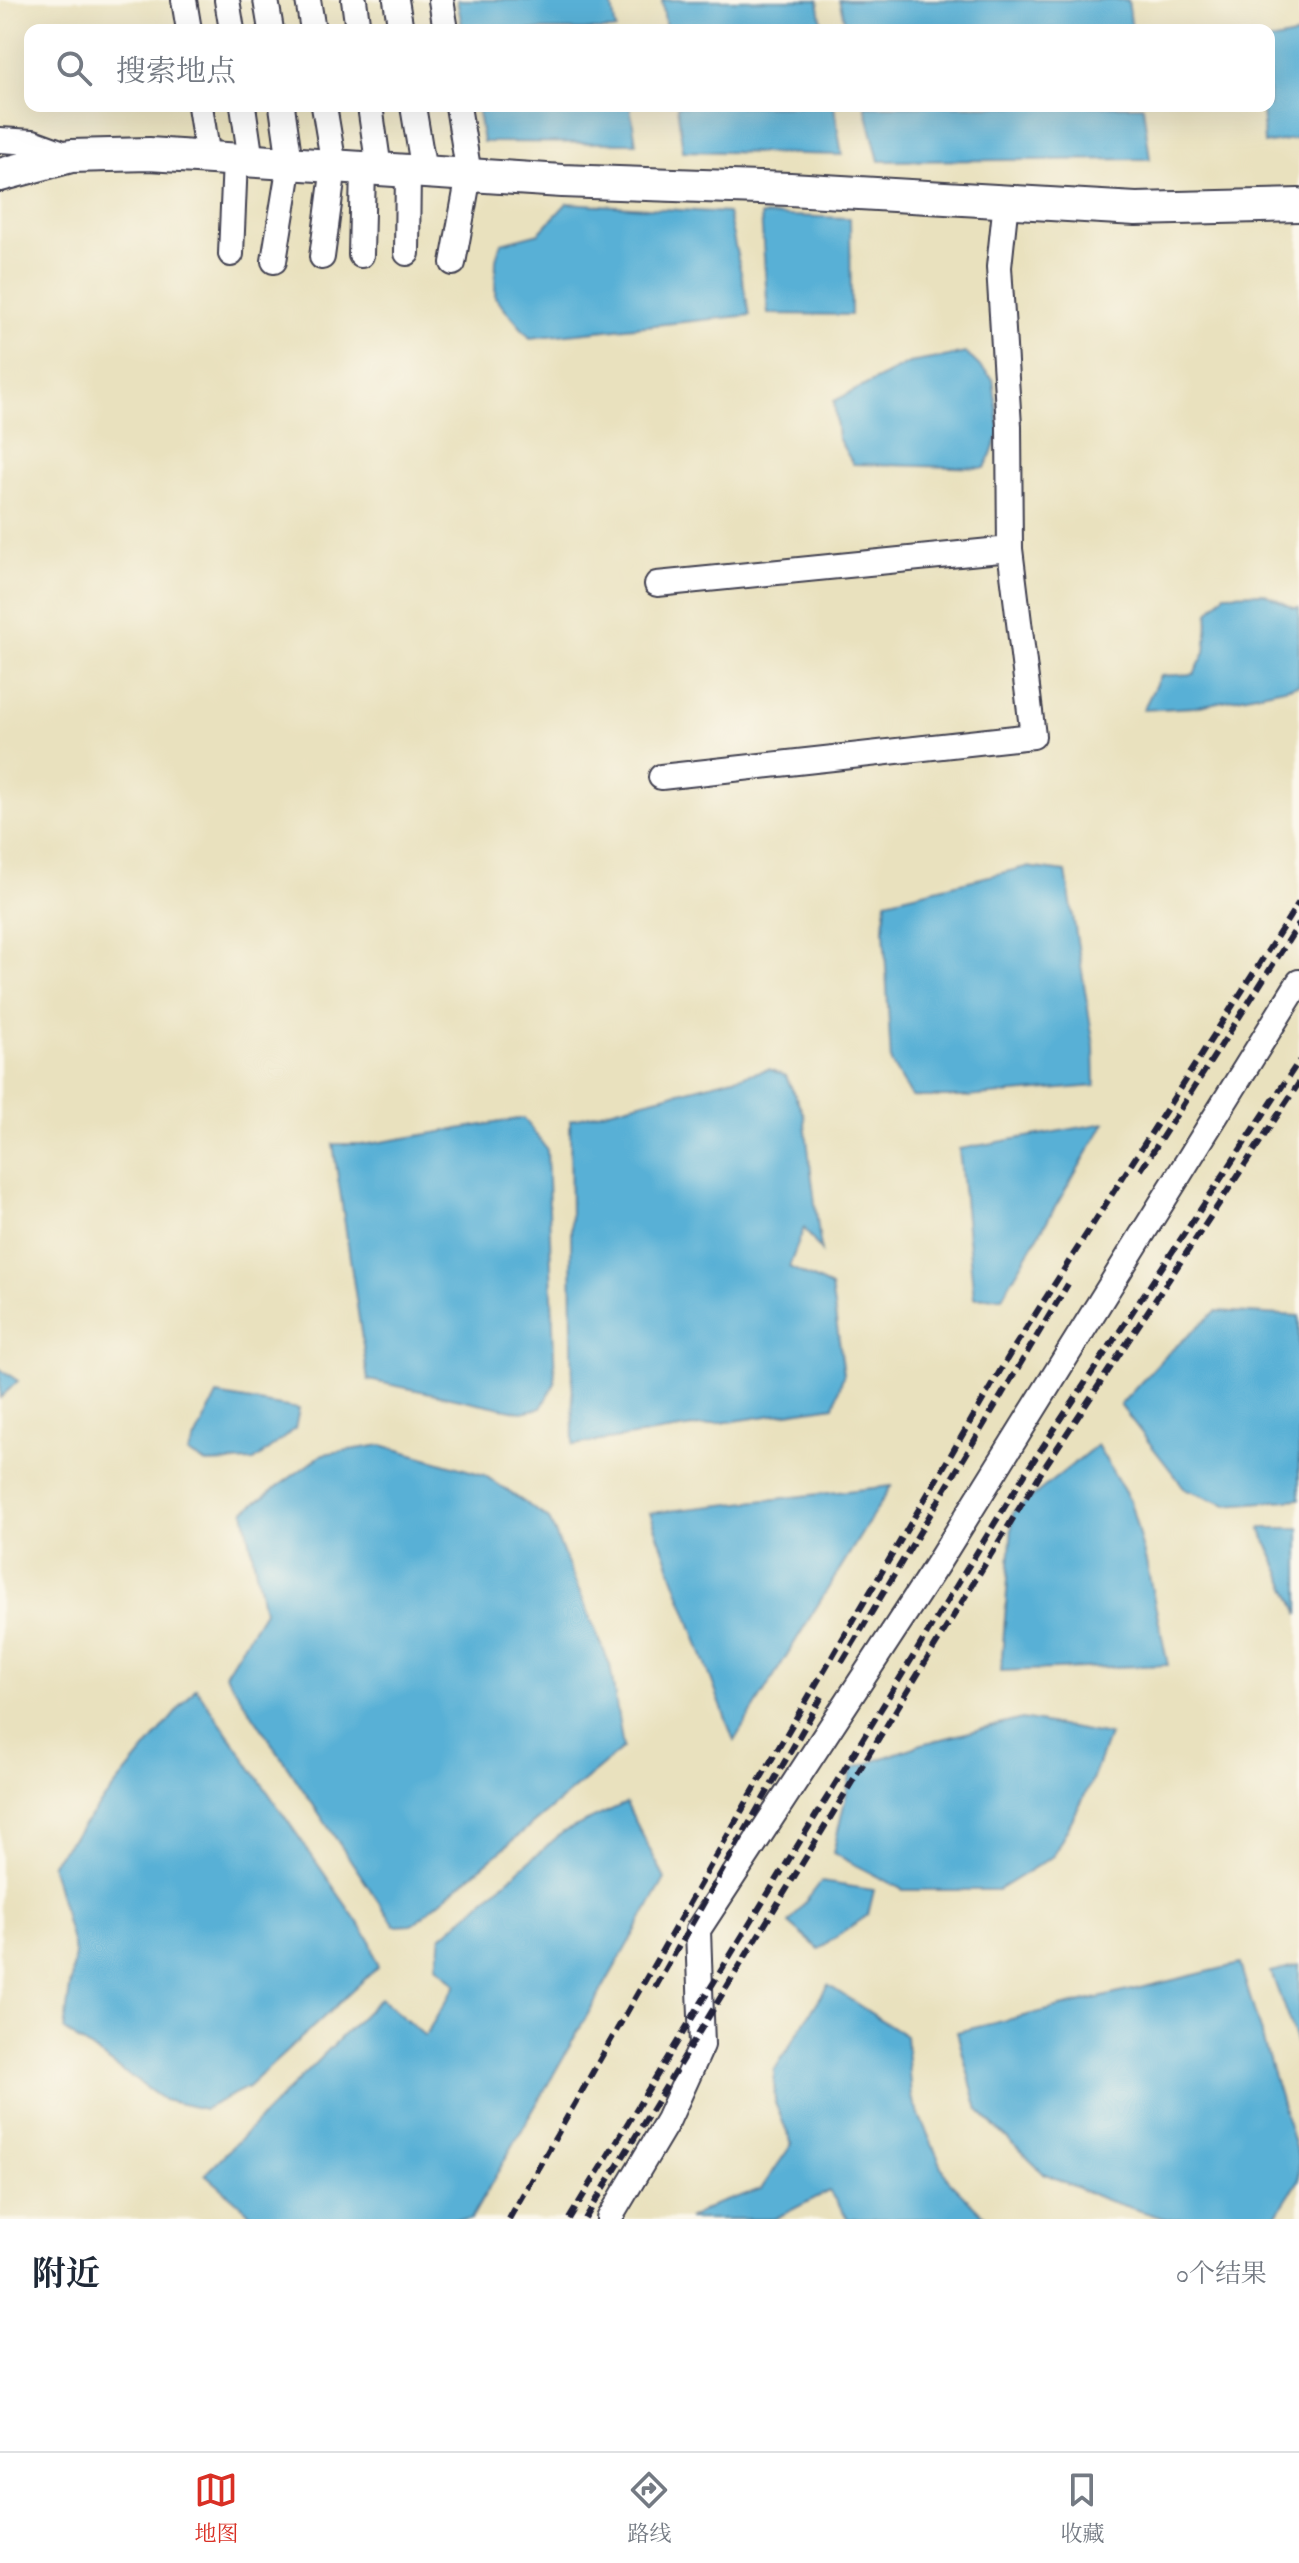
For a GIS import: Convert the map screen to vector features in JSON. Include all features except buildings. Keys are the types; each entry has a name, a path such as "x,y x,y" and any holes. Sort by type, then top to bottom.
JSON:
{"main road":[{"path":"0,175 71,156 149,154 469,175 1136,209 1299,205"}],"street":[{"path":"184,0 188,24"},
{"path":"227,0 231,24"},
{"path":"266,0 270,24"},
{"path":"308,0 312,24"},
{"path":"354,0 357,24"},
{"path":"396,0 400,24"},
{"path":"441,0 445,24"},
{"path":"204,112 231,159"},
{"path":"231,254 231,159 242,112"},
{"path":"274,261 290,163 283,112"},
{"path":"330,112 382,169"},
{"path":"371,112 382,169 407,253"},
{"path":"322,257 382,169 410,112"},
{"path":"453,263 469,175 459,112"},
{"path":"0,140 33,142 71,156"},
{"path":"361,255 382,169"},
{"path":"661,777 1033,736 1010,549 1009,426 999,267 1006,201"},
{"path":"657,584 1010,549"},
{"path":"609,2219 668,2120 702,2045 698,1930 936,1566 1299,982"}],"water":[{"path":"457,0 611,0 615,24 462,24"},
{"path":"662,0 818,0 822,24 665,24"},
{"path":"839,0 1128,0 1131,24 845,24"},
{"path":"1299,35 1299,138 1264,144 1262,112 1275,112 1275,40"},
{"path":"478,112 631,112 636,143 483,142"},
{"path":"678,112 835,112 842,155 683,151"},
{"path":"867,112 1144,112 1150,159 879,161"},
{"path":"567,203 728,213 750,315 530,338 495,297 496,259 501,243 539,233"},
{"path":"761,215 850,218 851,315 768,314"},
{"path":"966,353 993,379 1000,433 985,468 853,464 838,438 834,401 909,363"},
{"path":"1263,593 1299,608 1299,685 1195,707 1143,710 1160,676 1194,674 1205,653 1209,612 1225,594"},
{"path":"1026,867 1066,872 1094,1046 1095,1086 967,1097 912,1097 891,1063 884,929 886,901"},
{"path":"769,1069 786,1076 804,1115 821,1251 804,1228 789,1267 831,1287 844,1373 834,1406 573,1445 570,1120"},
{"path":"524,1118 547,1150 555,1383 541,1408 521,1412 368,1380 333,1144 369,1144"},
{"path":"1105,1123 1002,1297 974,1298 959,1149"},
{"path":"1216,1311 1299,1316 1299,1499 1227,1505 1186,1490 1120,1405 1164,1357"},
{"path":"0,1369 18,1381 0,1398"},
{"path":"217,1395 299,1409 295,1429 254,1461 206,1463 188,1453"},
{"path":"382,1445 484,1475 549,1519 610,1665 623,1748 412,1925 395,1926 225,1674 264,1611 244,1511 323,1454"},
{"path":"1097,1445 1130,1501 1168,1665 1001,1671 1013,1512"},
{"path":"891,1486 734,1741 650,1513"},
{"path":"1260,1528 1299,1528 1299,1614"},
{"path":"196,1688 370,1940 378,1967 248,2087 204,2109 164,2100 64,2030 75,1953 51,1864"},
{"path":"1022,1719 1109,1735 1090,1785 1053,1856 998,1890 903,1890 833,1853 852,1769 922,1744"},
{"path":"626,1803 665,1879 471,2219 257,2219 205,2174 380,1998 425,2036 456,1985 437,1966 441,1937 563,1832"},
{"path":"821,1882 874,1890 868,1915 819,1949 789,1923"},
{"path":"1240,1964 1299,2160 1299,2180 1274,2219 1166,2219 1103,2199 1043,2173 978,2110 957,2032"},
{"path":"1299,1965 1299,2049 1271,1972"},
{"path":"828,1985 906,2036 911,2097 948,2180 987,2219 848,2219 829,2191 774,2219 688,2219 714,2205 761,2189 792,2144 775,2103 774,2071"}],"railway":[{"path":"509,2219 749,1798 1013,1349 1299,902"},
{"path":"1141,1170 1299,924"},
{"path":"569,2219 1026,1472 1299,1061"},
{"path":"585,2219 1042,1471 1299,1083"},
{"path":"842,1662 1068,1284"},
{"path":"655,1988 824,1693"}]}
